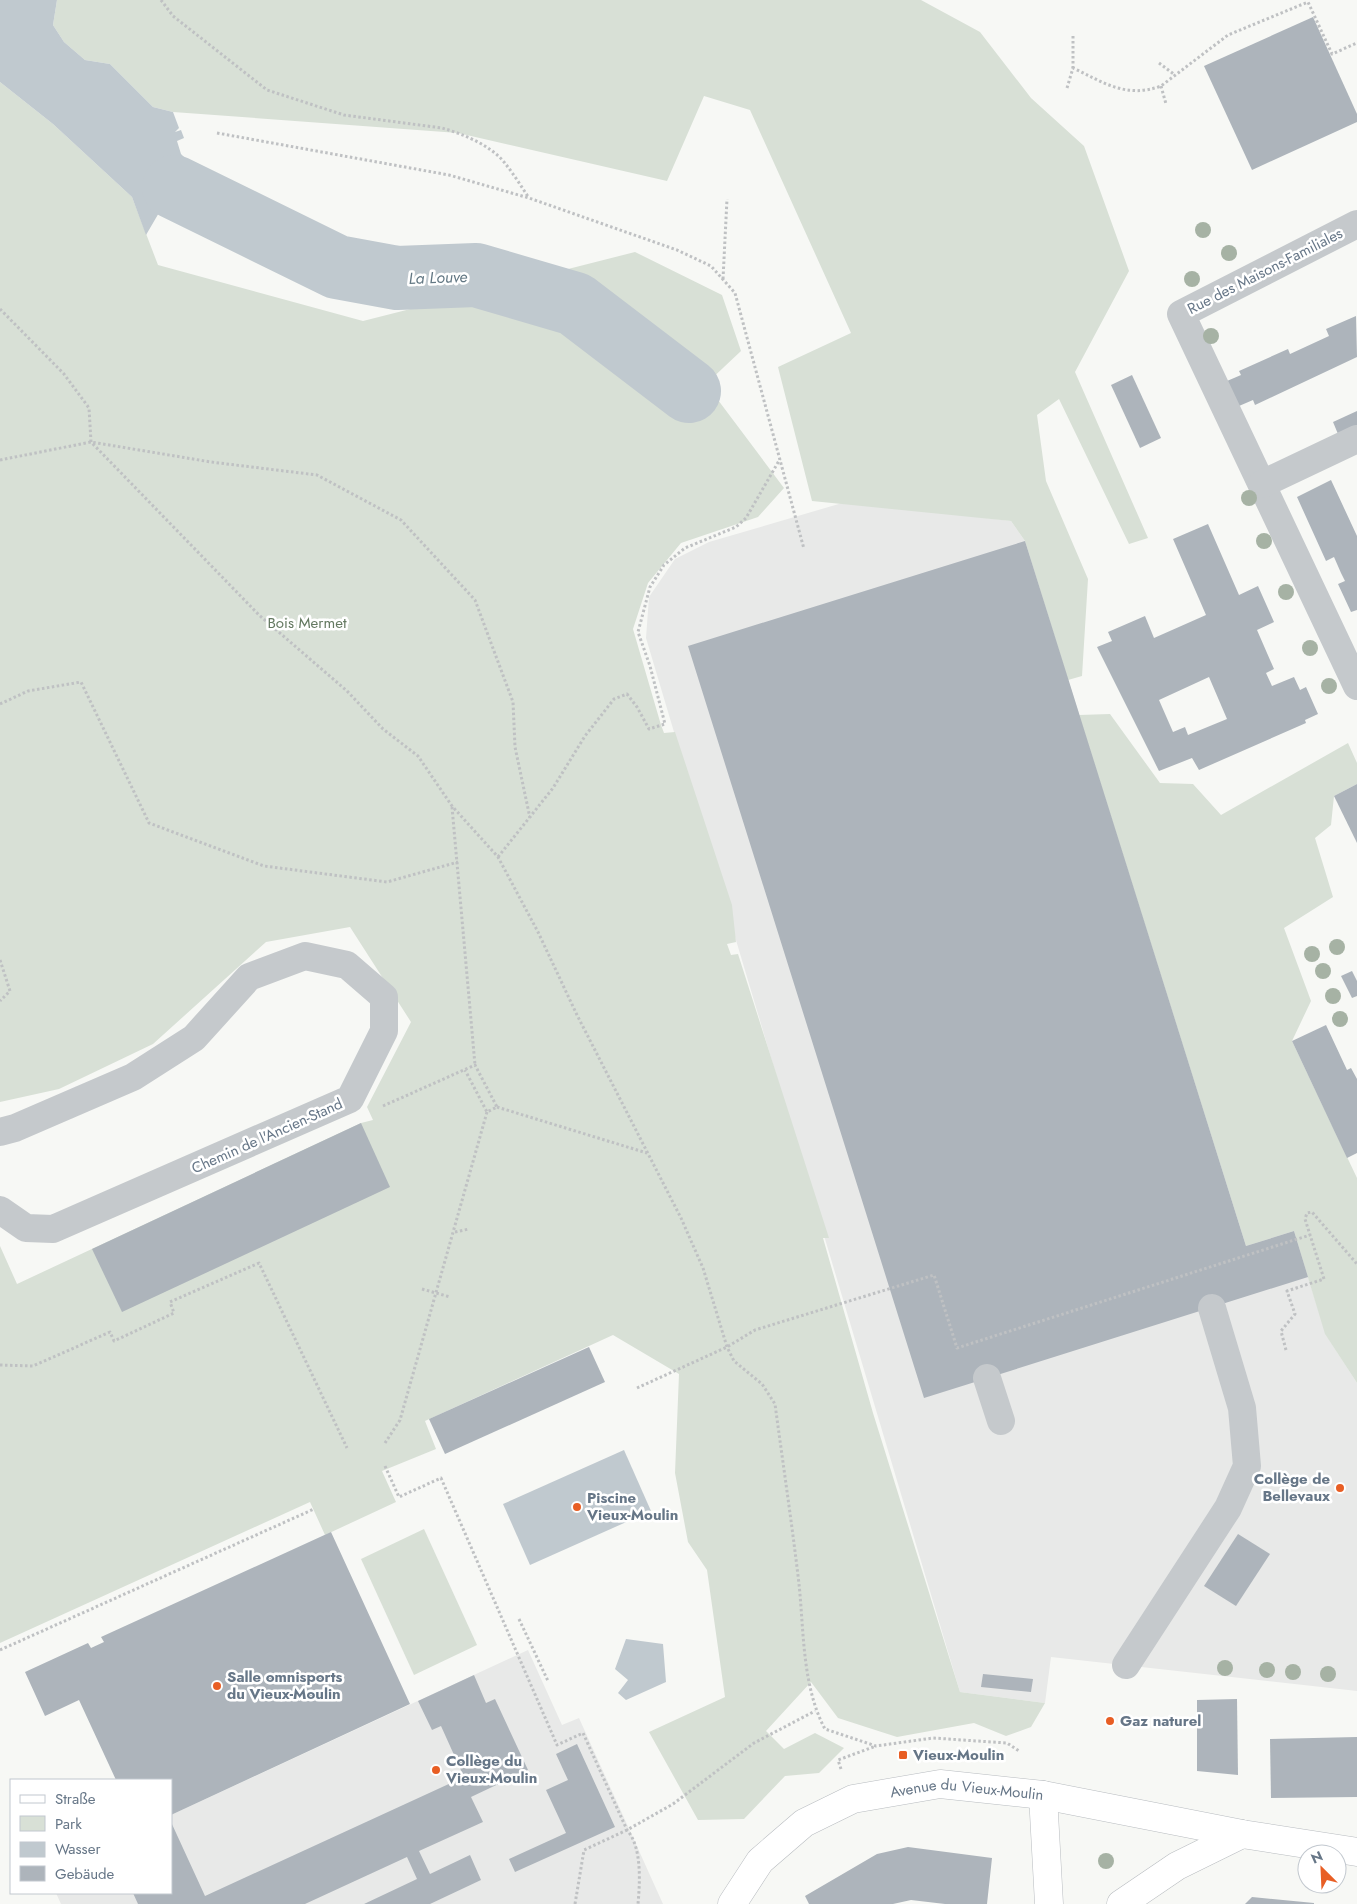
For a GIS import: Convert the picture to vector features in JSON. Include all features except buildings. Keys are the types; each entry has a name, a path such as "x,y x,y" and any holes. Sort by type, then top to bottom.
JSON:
{"main road":[{"name":"Avenue du Vieux-Moulin","path":"732,1904 760,1861 804,1822 852,1799 940,1784 1043,1795 1242,1834 1357,1852"},
{"path":"1043,1795 1050,1904"},
{"path":"1121,1904 1177,1866 1242,1834"}],"street":[{"name":"Rue des Maisons-Familiales","path":"1357,224 1181,314 1357,686"},
{"path":"1262,484 1357,439"},
{"name":"Chemin de l'Ancien-Stand","path":"0,1132 15,1128 133,1077 194,1038 248,977 305,956 347,965 384,997 384,1031 350,1099 53,1229 26,1228 0,1210"},
{"path":"1126,1665 1228,1508 1247,1466 1242,1408 1212,1308"},
{"path":"987,1378 1001,1421"}],"path":[{"path":"161,0 174,16 267,90 344,115 442,128 458,133 503,160 530,198"},
{"path":"1073,68 1122,91 1150,90 1161,86 1228,35 1308,2 1332,54 1356,43"},
{"path":"1066,88 1073,68 1073,36"},
{"path":"1159,63 1175,75"},
{"path":"1161,86 1166,104"},
{"path":"217,132 449,175 530,198 677,250 711,266 735,293 804,548"},
{"path":"723,280 727,199"},
{"path":"0,309 64,374 89,408 91,442 259,615 347,691 383,729 418,756 452,806 498,857 538,932 576,1015 681,1218 703,1268 727,1347 734,1360 762,1384 775,1404 815,1711 825,1729 876,1746"},
{"path":"0,460 91,442 211,462 317,475 401,520 475,600 513,702 516,747 530,818"},
{"path":"498,857 553,788 585,736 614,699 627,694 637,707 649,729 665,724 650,666 638,632 650,587 664,565 685,548 736,527 746,518 781,459"},
{"path":"0,704 28,691 81,682 148,823 264,866 387,882 458,862"},
{"path":"452,806 475,1065 497,1107"},
{"path":"0,960 10,991 0,1001"},
{"path":"350,1099 368,1113 475,1065"},
{"path":"386,1443 400,1420 487,1112 465,1070"},
{"path":"487,1112 497,1107 648,1153"},
{"path":"1286,1350 1281,1332 1295,1314 1287,1292 1324,1279 1305,1218 1307,1213 1312,1212 1357,1264"},
{"path":"454,1232 469,1229"},
{"path":"637,1388 727,1347 755,1330 934,1275 957,1348 1310,1236"},
{"path":"0,1365 34,1366 110,1332 114,1341 174,1313 170,1302 259,1263 347,1448"},
{"path":"422,1289 450,1297"},
{"path":"385,1466 399,1497 441,1478 558,1745 583,1733 627,1830 634,1838 640,1884 638,1904"},
{"path":"0,1650 314,1509"},
{"path":"519,1619 548,1681"},
{"path":"575,1904 584,1850 627,1830 673,1804 754,1743 815,1711"},
{"path":"841,1768 838,1760 876,1746 933,1738 1006,1743 1019,1750"}],"shaded area":[{"path":"849,501 1011,521 1025,541 1245,1246 1294,1231 1326,1335 1357,1383 1357,1691 1051,1657 1045,1703 960,1692 646,638 649,597 675,559 709,542"},
{"name":"Collège du Vieux-Moulin","path":"528,1650 562,1725 579,1718 663,1904 61,1904 56,1894 172,1894 172,1815"}],"green space":[{"path":"57,0 921,0 980,32 1031,98 1084,146 1129,271 1075,372 1148,538 1129,544 1059,399 1037,415 1046,481 1088,579 1082,676 1068,680 1025,541 1011,521 812,501 778,367 851,333 750,110 704,96 667,181 458,133 173,112 153,107 110,64 85,60 64,42 53,25"},
{"name":"Bois Mermet","path":"0,82 53,124 132,197 158,265 363,321 635,252 722,295 741,351 706,384 784,488 758,517 681,543 648,583 633,629 661,725 664,733 675,732 732,905 736,942 727,944 731,955 738,954 829,1238 823,1238 873,1413 960,1692 1045,1703 1031,1727 1006,1736 974,1723 897,1737 838,1718 811,1682 766,1731 784,1749 815,1733 844,1748 819,1773 785,1776 744,1819 698,1820 649,1732 725,1697 707,1570 688,1542 675,1473 679,1374 613,1335 425,1421 436,1449 382,1471 396,1502 325,1535 310,1502 0,1643 0,1246 17,1284 361,1123 373,1120 367,1107 411,1022 350,927 266,942 153,1044 59,1089 0,1102"},
{"path":"1110,714 1160,783 1193,784 1221,815 1348,743 1357,763 1357,784 1334,796 1331,825 1315,838 1333,897 1284,928 1311,1001 1292,1041 1357,1178 1357,1383 1325,1334 1294,1231 1246,1246 1079,715"},
{"path":"424,1529 477,1645 414,1675 361,1559"}],"water":[{"path":"0,0 57,0 53,25 64,42 85,60 110,64 153,107 173,112 179,128 175,132 181,130 184,138 177,141 181,154 185,158 174,187 146,235 132,197 53,124 0,82"},
{"name":"Piscine Vieux-Moulin","path":"624,1450 651,1511 530,1565 503,1504"},
{"path":"626,1639 663,1644 666,1682 626,1700 618,1693 628,1680 615,1669"}],"waterway":[{"name":"La Louve","path":"174,187 337,267 397,278 476,275 575,304 689,391"}],"place":[{"name":"Collège de Bellevaux","path":"1340,1488"},
{"name":"Piscine Vieux-Moulin","path":"577,1507"},
{"name":"Salle omnisports du Vieux-Moulin","path":"217,1686"},
{"name":"Gaz naturel","path":"1110,1721"},
{"name":"Vieux-Moulin","path":"903,1755"},
{"name":"Collège du Vieux-Moulin","path":"436,1770"}]}
